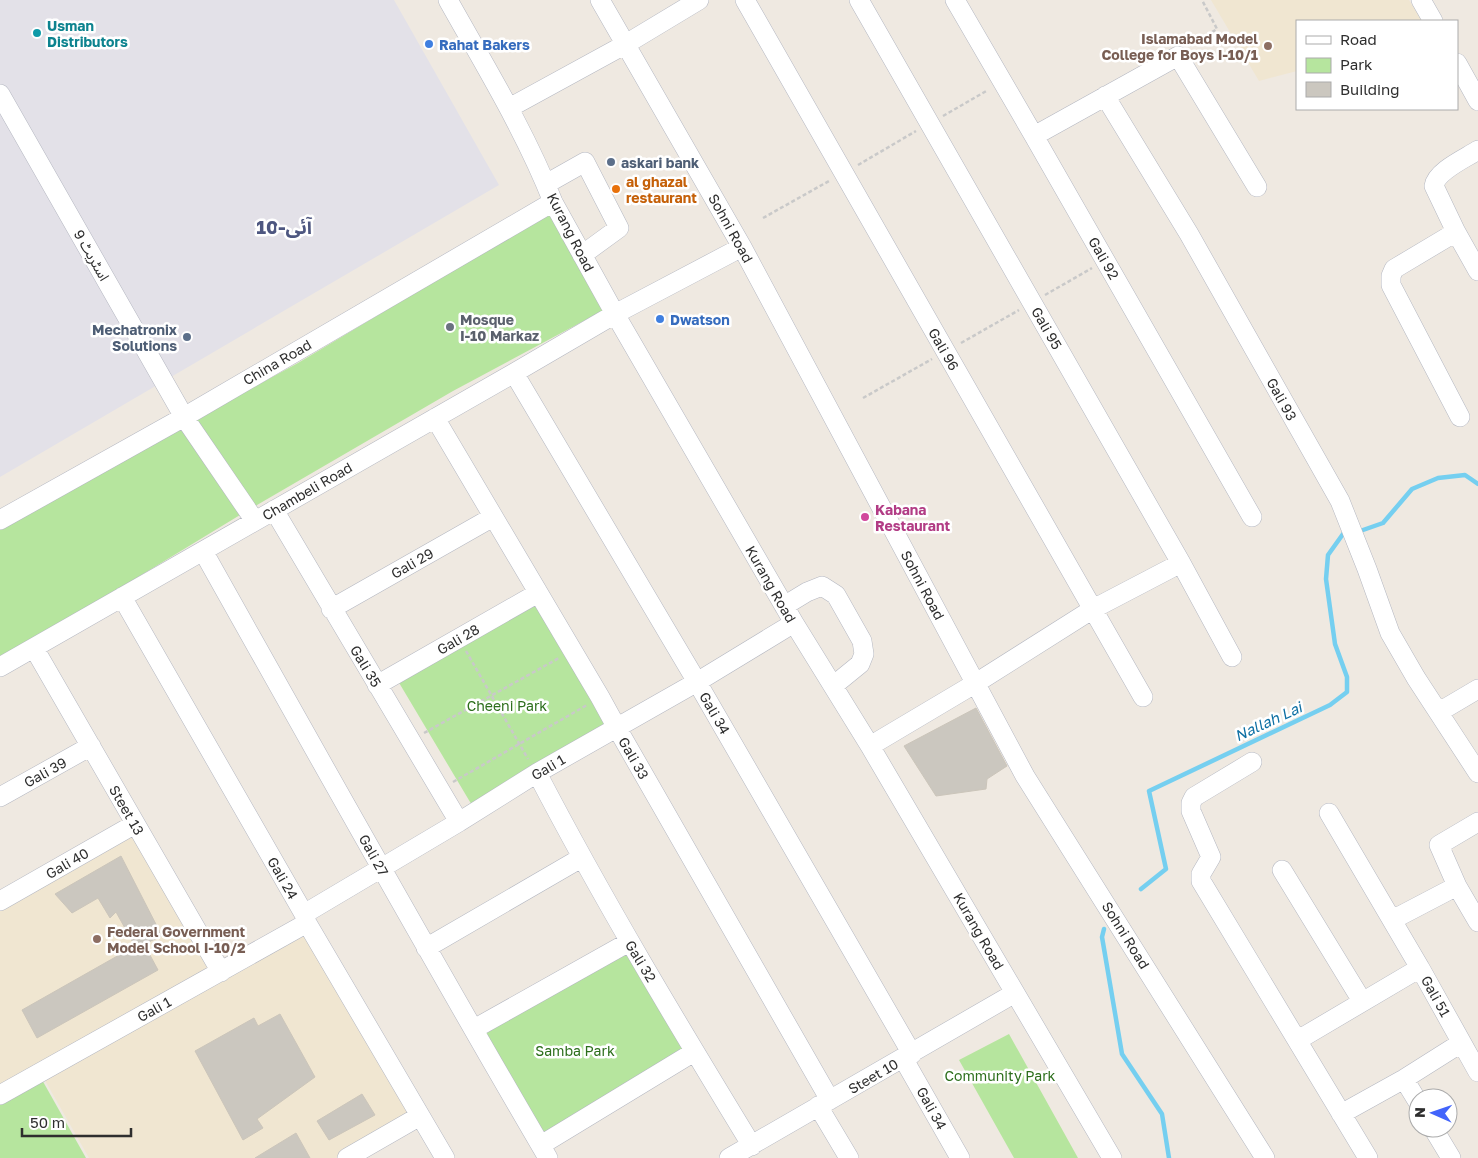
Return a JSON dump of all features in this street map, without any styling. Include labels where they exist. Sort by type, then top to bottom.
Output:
[{"type":"street","name":"Kurang Road","points":[[448,0],[509,108],[553,202],[614,314],[794,623],[870,746],[1112,1158]]},
{"type":"street","name":"Sohni Road","points":[[600,0],[742,247],[1025,776],[1265,1158]]},
{"type":"street","points":[[509,108],[626,44],[700,0]]},
{"type":"street","name":"Gali 96","points":[[746,0],[1143,697]]},
{"type":"street","name":"Gali 95","points":[[860,0],[1232,657]]},
{"type":"street","name":"Gali 92","points":[[954,0],[1252,517]]},
{"type":"street","points":[[1421,0],[1432,20]]},
{"type":"street","points":[[1034,136],[1178,56],[1257,187]]},
{"type":"street","points":[[1458,65],[1477,95]]},
{"type":"street","name":"اسٹریٹ 9","points":[[0,94],[184,417],[255,521]]},
{"type":"street","name":"Gali 93","points":[[1106,96],[1189,234],[1340,501],[1390,632],[1478,773]]},
{"type":"street","points":[[1478,150],[1440,174],[1435,180],[1434,186],[1478,272]]},
{"type":"street","points":[[546,184],[584,162],[618,228],[582,255]]},
{"type":"street","name":"China Road","points":[[0,520],[184,417],[553,202]]},
{"type":"street","points":[[1456,232],[1394,269],[1390,276],[1396,298],[1460,417]]},
{"type":"street","name":"Chambeli Road","points":[[0,667],[614,314],[742,247]]},
{"type":"street","name":"Gali 34","points":[[514,373],[697,682],[908,1056],[960,1158]]},
{"type":"street","name":"Gali 33","points":[[435,418],[600,697],[824,1103],[849,1158]]},
{"type":"street","name":"Gali 35","points":[[274,510],[459,822]]},
{"type":"street","name":"Gali 29","points":[[331,609],[492,517]]},
{"type":"street","name":"Gali 27","points":[[203,551],[426,948],[544,1152]]},
{"type":"street","points":[[870,746],[976,683],[1093,609],[1181,564]]},
{"type":"street","points":[[784,606],[807,592],[822,586],[836,595],[862,641],[864,654],[860,664],[833,686]]},
{"type":"street","name":"Gali 28","points":[[378,685],[538,593]]},
{"type":"street","name":"Gali 24","points":[[122,597],[444,1158]]},
{"type":"street","name":"Gali 1","points":[[0,1094],[221,972],[537,773],[697,682],[794,623]]},
{"type":"street","name":"Steet 13","points":[[34,648],[221,972]]},
{"type":"street","points":[[1439,712],[1478,689]]},
{"type":"street","name":"Gali 39","points":[[0,797],[91,746]]},
{"type":"street","points":[[1252,762],[1194,797],[1191,811],[1210,857],[1201,874],[1201,881],[1368,1158]]},
{"type":"street","name":"Gali 32","points":[[537,773],[581,858],[694,1052],[740,1154]]},
{"type":"street","name":"Gali 51","points":[[1329,812],[1478,1072]]},
{"type":"street","points":[[1478,822],[1439,845],[1457,886],[1478,922]]},
{"type":"street","name":"Gali 40","points":[[0,901],[135,824]]},
{"type":"street","points":[[426,948],[581,858]]},
{"type":"street","points":[[1282,870],[1362,1001]]},
{"type":"street","points":[[1392,920],[1457,886]]},
{"type":"street","points":[[474,1029],[629,942]]},
{"type":"street","points":[[1298,1040],[1420,968]]},
{"type":"street","name":"Steet 10","points":[[740,1154],[824,1103],[1015,993]]},
{"type":"street","points":[[1341,1114],[1461,1043]]},
{"type":"street","points":[[544,1152],[694,1052]]},
{"type":"street","points":[[1404,1078],[1410,1088]]},
{"type":"street","points":[[347,1158],[420,1116]]},
{"type":"street","points":[[1439,1138],[1451,1158]]},
{"type":"path","points":[[1184,49],[1217,29],[1202,0]]},
{"type":"path","points":[[943,116],[994,87]]},
{"type":"path","points":[[850,169],[918,131]]},
{"type":"path","points":[[763,218],[833,179]]},
{"type":"path","points":[[1044,295],[1095,266]]},
{"type":"path","points":[[959,344],[1019,310]]},
{"type":"path","points":[[863,398],[935,357]]},
{"type":"path","points":[[459,638],[537,773]]},
{"type":"path","points":[[412,740],[572,650]]},
{"type":"path","points":[[441,789],[600,697]]},
{"type":"shaded area","points":[[0,0],[394,0],[499,185],[0,477]]},
{"type":"shaded area","name":"Islamabad Model College for Boys I-10/1","points":[[1211,0],[1409,0],[1421,20],[1296,20],[1296,71],[1259,81]]},
{"type":"shaded area","name":"Federal Government Model School I-10/2","points":[[133,831],[213,971],[0,1089],[0,906]]},
{"type":"shaded area","points":[[304,931],[412,1115],[337,1158],[89,1158],[43,1077]]},
{"type":"green space","points":[[552,211],[606,309],[453,391],[240,515],[0,661],[0,525],[298,363]]},
{"type":"green space","name":"Cheeni Park","points":[[541,594],[621,730],[476,812],[398,681]]},
{"type":"green space","name":"Samba Park","points":[[634,943],[698,1052],[549,1141],[482,1028]]},
{"type":"green space","name":"Community Park","points":[[1009,1034],[1078,1158],[1014,1158],[959,1060]]},
{"type":"green space","points":[[41,1078],[86,1158],[0,1158],[0,1101]]},
{"type":"building","points":[[976,708],[1007,766],[987,779],[986,789],[936,796],[904,746]]},
{"type":"building","points":[[121,856],[162,936],[144,944],[158,970],[37,1038],[22,1010],[135,946],[116,912],[110,918],[98,898],[72,913],[55,894]]},
{"type":"building","points":[[280,1014],[315,1077],[257,1119],[263,1128],[243,1140],[195,1051],[254,1018],[258,1026]]},
{"type":"building","points":[[362,1094],[375,1115],[329,1140],[317,1121]]},
{"type":"building","points":[[296,1133],[310,1158],[255,1158]]},
{"type":"waterway","name":"Nallah Lai","points":[[1363,530],[1383,523],[1412,489],[1438,478],[1465,475],[1478,484]]},
{"type":"waterway","name":"Nallah Lai","points":[[1141,889],[1166,869],[1149,791],[1330,705],[1347,692],[1347,677],[1335,644],[1326,579],[1328,555],[1343,534]]},
{"type":"waterway","name":"Nallah Lai","points":[[1104,929],[1102,937],[1122,1054],[1162,1114],[1169,1158]]},
{"type":"place","name":"Usman Distributors","points":[[37,33]]},
{"type":"place","name":"Rahat Bakers","points":[[429,44]]},
{"type":"place","name":"Islamabad Model College for Boys I-10/1","points":[[1268,46]]},
{"type":"place","name":"askari bank","points":[[611,162]]},
{"type":"place","name":"al ghazal restaurant","points":[[616,189]]},
{"type":"place","name":"Dwatson","points":[[660,319]]},
{"type":"place","name":"Mosque I-10 Markaz","points":[[450,327]]},
{"type":"place","name":"Mechatronix Solutions","points":[[187,337]]},
{"type":"place","name":"Kabana Restaurant","points":[[865,517]]},
{"type":"place","name":"Federal Government Model School I-10/2","points":[[97,939]]},
{"type":"district","name":"آئی-10","points":[[284,226]]}]
